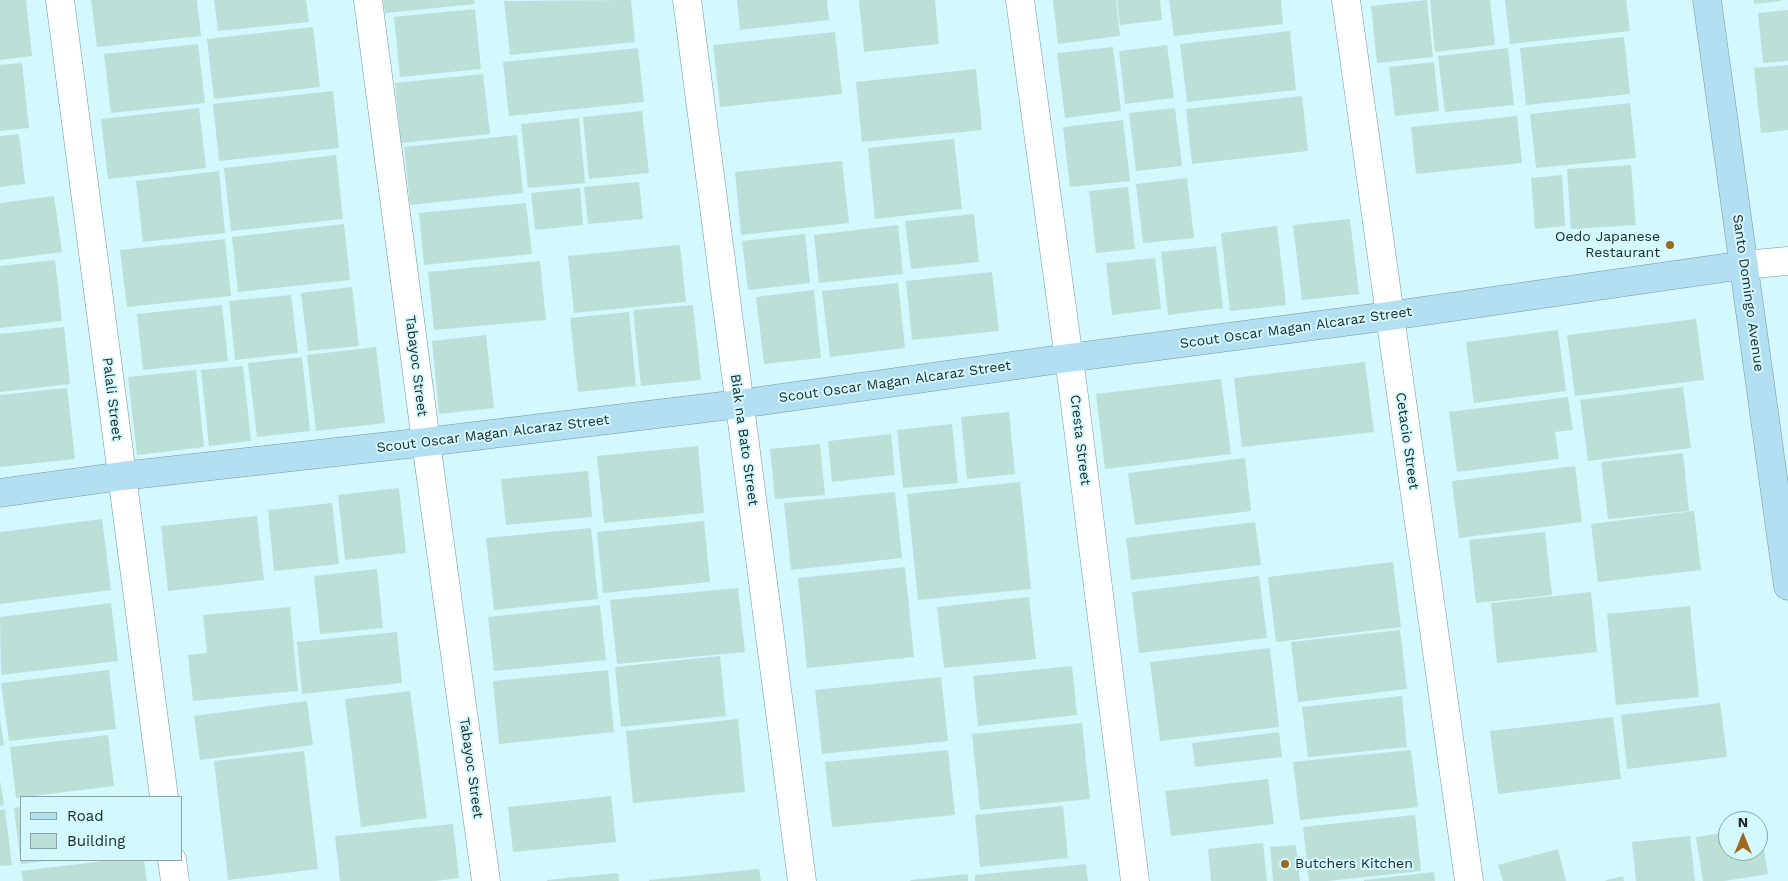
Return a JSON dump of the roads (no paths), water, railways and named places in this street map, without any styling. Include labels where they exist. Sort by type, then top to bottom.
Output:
[{"type":"street","name":"Palali Street","points":[[60,0],[164,796]]},
{"type":"street","name":"Tabayoc Street","points":[[368,0],[486,881]]},
{"type":"street","name":"Biak na Bato Street","points":[[687,0],[802,881]]},
{"type":"street","name":"Cresta Street","points":[[1020,0],[1135,881]]},
{"type":"street","name":"Cetacio Street","points":[[1346,0],[1469,881]]},
{"type":"street","name":"Santo Domingo Avenue","points":[[1707,0],[1788,586]]},
{"type":"street","name":"Scout Oscar Magan Alcaraz Street","points":[[0,493],[122,476],[739,404],[1389,316],[1744,265],[1788,261]]},
{"type":"street","points":[[172,861],[175,881]]},
{"type":"place","name":"Oedo Japanese Restaurant","points":[[1670,245]]},
{"type":"place","name":"Butchers Kitchen","points":[[1285,864]]}]
